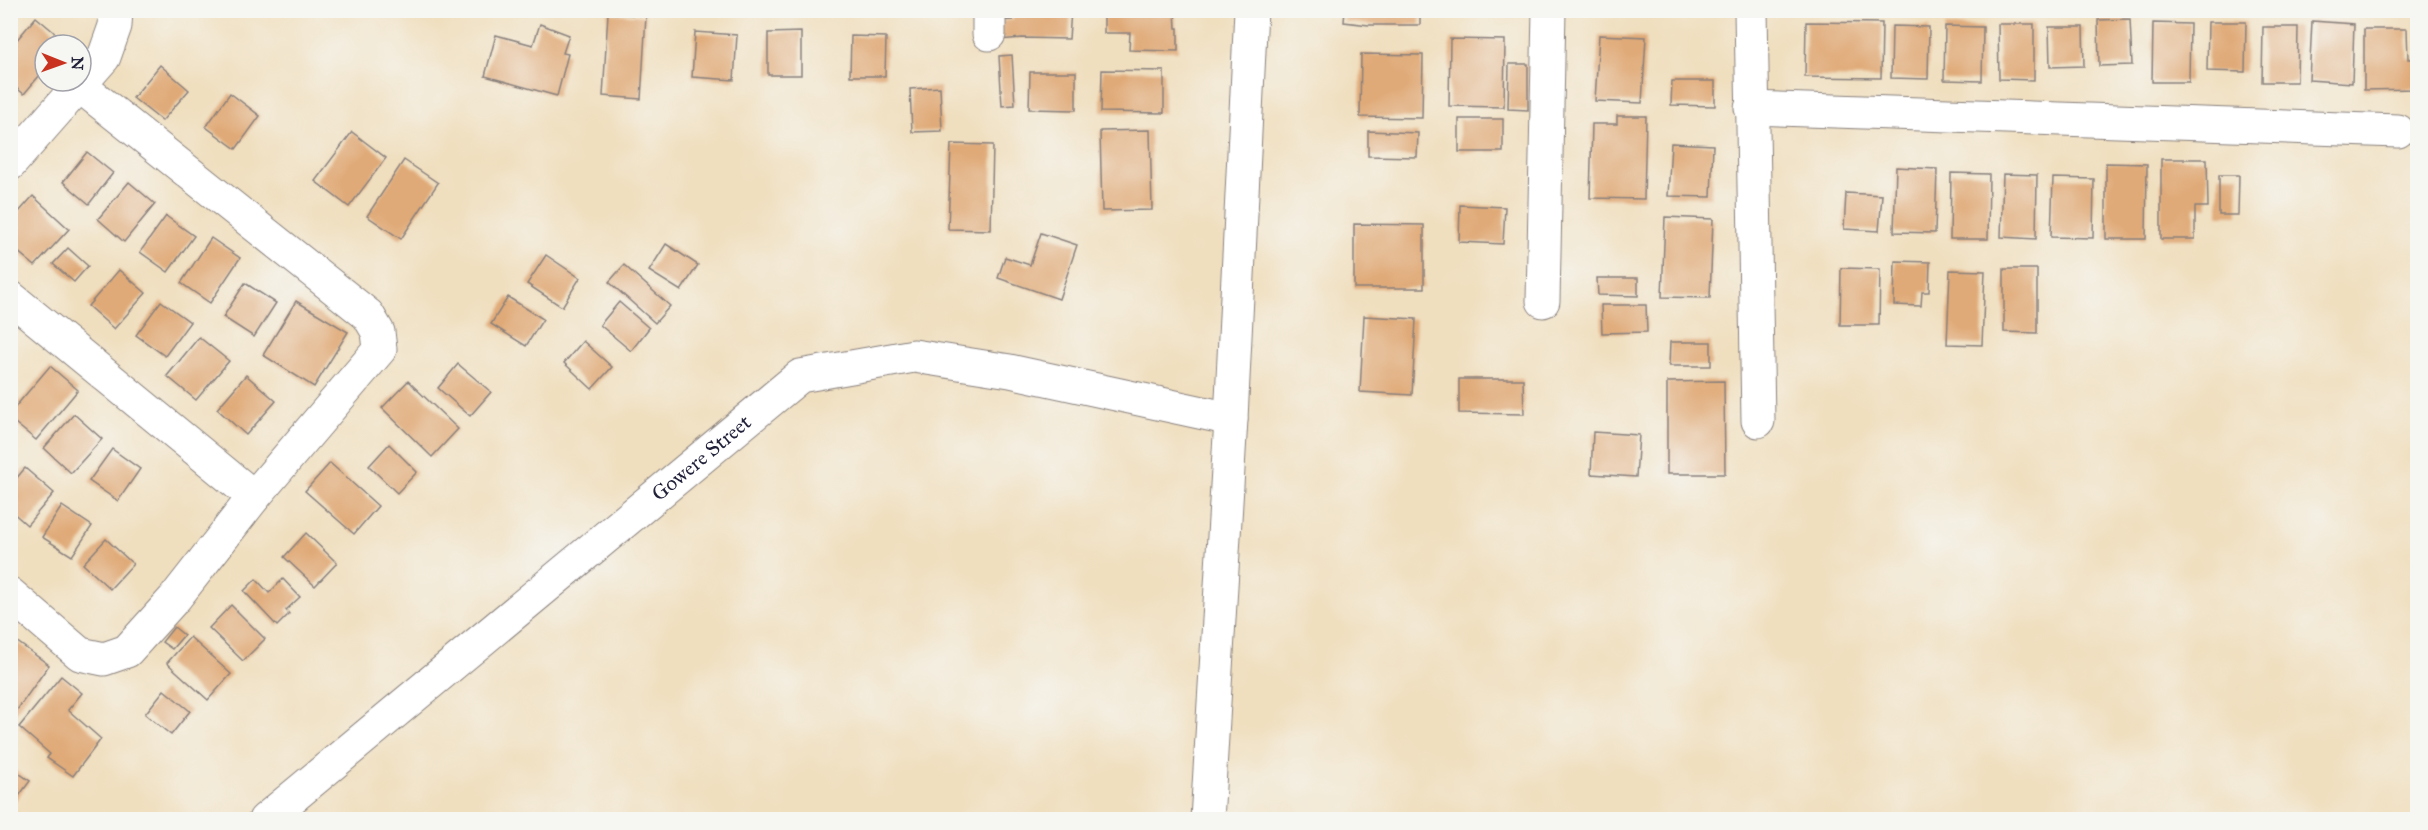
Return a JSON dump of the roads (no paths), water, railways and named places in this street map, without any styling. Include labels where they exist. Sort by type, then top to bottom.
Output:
[{"type":"street","points":[[93,70],[104,57],[115,26],[116,10]]},
{"type":"street","points":[[1207,819],[1231,419],[1251,10]]},
{"type":"street","points":[[1543,301],[1549,10]]},
{"type":"street","points":[[1751,10],[1758,421]]},
{"type":"street","points":[[10,164],[74,93]]},
{"type":"street","points":[[10,594],[80,654],[104,659],[127,651],[175,598],[254,497],[380,349],[378,332],[368,315],[89,93]]},
{"type":"street","points":[[1751,108],[2398,131]]},
{"type":"street","points":[[10,297],[254,497]]},
{"type":"street","name":"Gowere Street","points":[[266,819],[800,376],[914,356],[1010,371],[1231,419]]}]
